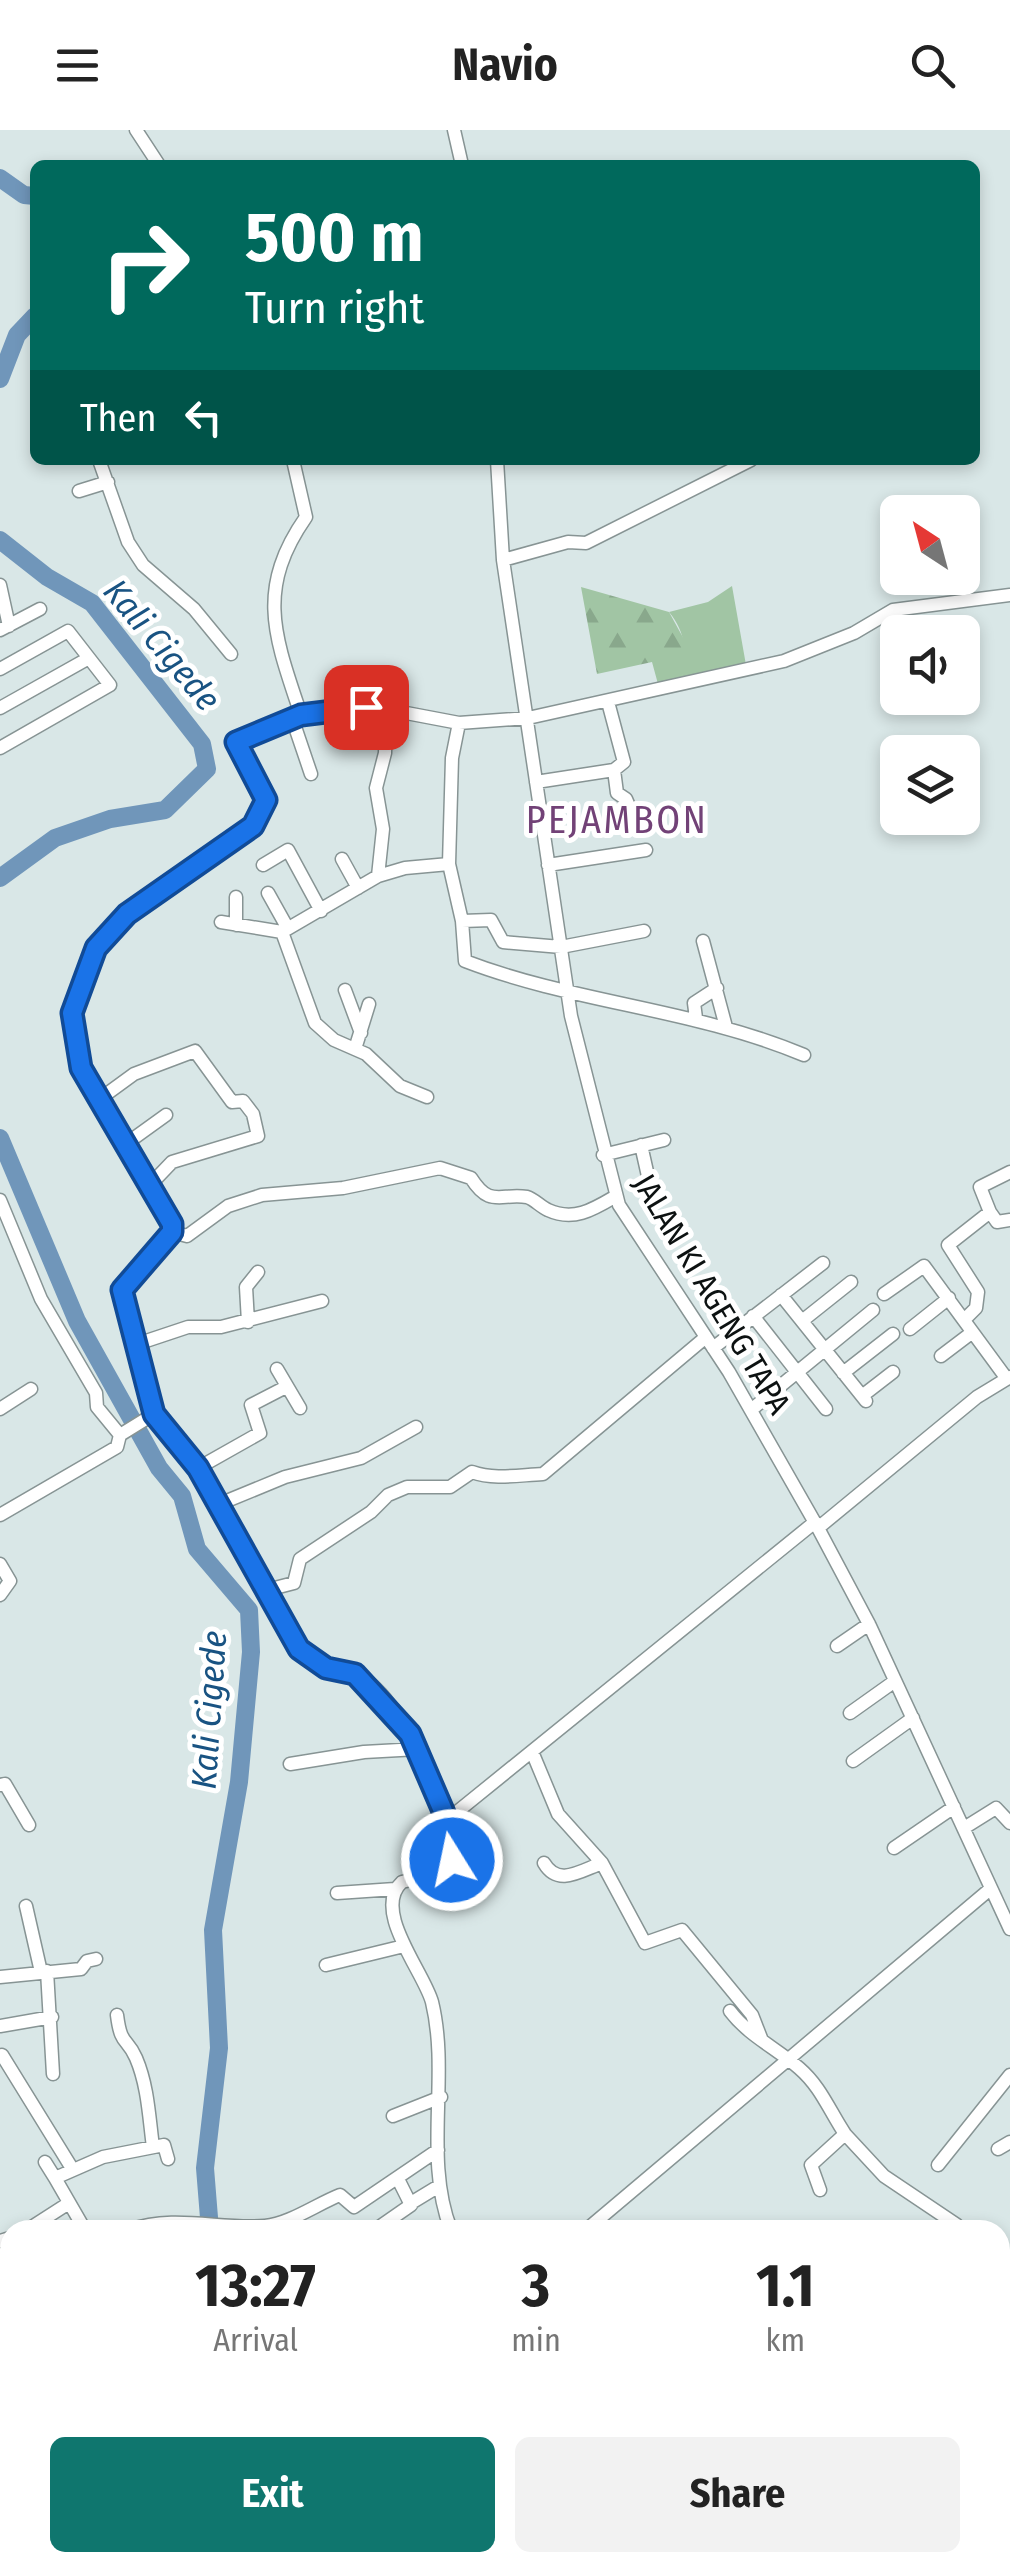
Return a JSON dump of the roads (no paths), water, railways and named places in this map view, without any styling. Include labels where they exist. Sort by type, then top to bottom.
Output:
[{"type":"street","points":[[136,130],[156,160]]},
{"type":"street","points":[[454,130],[461,160]]},
{"type":"street","points":[[101,465],[128,542],[143,565],[194,609],[231,654]]},
{"type":"street","points":[[294,465],[306,517],[284,551],[272,608],[311,774]]},
{"type":"street","name":"JALAN KI AGENG TAPA","points":[[497,465],[503,560],[567,989],[603,1155],[616,1196],[751,1410],[817,1525],[913,1718],[1010,1929]]},
{"type":"street","points":[[503,560],[568,542],[586,543],[741,465]]},
{"type":"street","points":[[78,491],[108,482]]},
{"type":"street","points":[[0,585],[4,628],[40,609]]},
{"type":"street","points":[[338,1893],[395,1890],[408,1880],[450,1870],[447,1820],[418,1749],[394,1712],[355,1674],[326,1668],[299,1649],[198,1468],[151,1416],[122,1290],[172,1232],[172,1224],[98,1101],[74,1042],[72,1013],[96,948],[127,914],[253,826],[266,800],[236,742],[296,716],[354,707],[459,724],[528,718],[802,656],[893,610],[1010,595]]},
{"type":"street","points":[[0,669],[68,630],[109,681],[108,688],[0,748]]},
{"type":"street","points":[[0,708],[90,658]]},
{"type":"street","points":[[536,782],[614,770],[624,762],[608,702]]},
{"type":"street","points":[[378,876],[383,830],[376,792],[385,753],[386,710]]},
{"type":"street","points":[[459,724],[451,774],[448,864],[462,920],[465,961],[696,1018],[804,1055]]},
{"type":"street","points":[[614,770],[617,793],[626,799],[635,820]]},
{"type":"street","points":[[263,865],[288,850],[321,911]]},
{"type":"street","points":[[548,865],[646,850]]},
{"type":"street","points":[[342,859],[358,888]]},
{"type":"street","points":[[221,922],[285,929],[378,876],[405,868],[448,864]]},
{"type":"street","points":[[268,893],[285,929],[314,1023],[334,1040],[355,1049],[400,1086],[427,1096]]},
{"type":"street","points":[[236,897],[236,925]]},
{"type":"street","points":[[462,920],[491,920],[503,942],[562,947],[644,931]]},
{"type":"street","points":[[704,941],[726,1027]]},
{"type":"street","points":[[696,1018],[694,1003],[717,988]]},
{"type":"street","points":[[345,990],[361,1033]]},
{"type":"street","points":[[355,1049],[368,1004]]},
{"type":"street","points":[[98,1101],[134,1074],[195,1051],[232,1102],[243,1101],[250,1110],[258,1136],[172,1162],[150,1185]]},
{"type":"street","points":[[123,1146],[166,1115]]},
{"type":"street","points":[[603,1155],[664,1140]]},
{"type":"street","points":[[641,1145],[650,1186]]},
{"type":"street","points":[[172,1232],[189,1235],[228,1206],[262,1195],[343,1188],[440,1168],[471,1178],[480,1192],[492,1198],[526,1197],[562,1214],[580,1215],[616,1196]]},
{"type":"street","points":[[1010,1172],[979,1189],[998,1222],[1010,1220]]},
{"type":"street","points":[[0,1200],[41,1299],[96,1393],[97,1407],[124,1433]]},
{"type":"street","points":[[966,1318],[976,1308],[978,1292],[948,1244],[990,1212]]},
{"type":"street","points":[[267,1590],[294,1583],[300,1559],[399,1490],[450,1487],[472,1472],[490,1478],[509,1473],[543,1474],[709,1342],[754,1316],[823,1263]]},
{"type":"street","points":[[447,1820],[977,1397],[1008,1378],[970,1334],[966,1318],[922,1265],[884,1294]]},
{"type":"street","points":[[248,1322],[246,1287],[258,1272]]},
{"type":"street","points":[[802,1321],[851,1282]]},
{"type":"street","points":[[782,1294],[864,1399],[893,1372]]},
{"type":"street","points":[[910,1329],[948,1298]]},
{"type":"street","points":[[136,1344],[188,1327],[248,1322],[322,1301]]},
{"type":"street","points":[[751,1410],[873,1310]]},
{"type":"street","points":[[754,1316],[826,1409]]},
{"type":"street","points":[[844,1373],[892,1334]]},
{"type":"street","points":[[942,1356],[970,1334]]},
{"type":"street","points":[[276,1368],[284,1388],[300,1408]]},
{"type":"street","points":[[198,1468],[260,1433],[251,1405],[284,1388]]},
{"type":"street","points":[[0,1409],[31,1389]]},
{"type":"street","points":[[0,1515],[117,1447],[124,1433],[151,1416]]},
{"type":"street","points":[[217,1505],[285,1477],[360,1458],[416,1428]]},
{"type":"street","points":[[0,1564],[10,1581],[0,1595]]},
{"type":"street","points":[[837,1646],[868,1624]]},
{"type":"street","points":[[850,1713],[895,1681]]},
{"type":"street","points":[[853,1762],[913,1718]]},
{"type":"street","points":[[290,1764],[364,1752],[418,1749]]},
{"type":"street","points":[[533,1754],[558,1814],[602,1863],[645,1943],[682,1930],[752,2015],[761,2038]]},
{"type":"street","points":[[0,1785],[5,1784],[29,1825]]},
{"type":"street","points":[[894,1848],[954,1807]]},
{"type":"street","points":[[964,1828],[996,1808],[1010,1823]]},
{"type":"street","points":[[544,1863],[551,1874],[561,1878],[602,1863]]},
{"type":"street","points":[[395,1890],[396,1926],[432,2003],[441,2097],[439,2186],[449,2220]]},
{"type":"street","points":[[598,2220],[990,1890]]},
{"type":"street","points":[[26,1906],[52,2017],[54,2074]]},
{"type":"street","points":[[326,1965],[404,1946]]},
{"type":"street","points":[[0,1977],[81,1969],[87,1961],[96,1959]]},
{"type":"street","points":[[730,2011],[744,2029],[790,2061],[828,2098],[845,2134],[884,2176],[949,2220]]},
{"type":"street","points":[[117,2015],[120,2040],[134,2052],[144,2082],[153,2147]]},
{"type":"street","points":[[0,2026],[52,2017]]},
{"type":"street","points":[[2,2054],[74,2170]]},
{"type":"street","points":[[938,2165],[1010,2075]]},
{"type":"street","points":[[393,2116],[441,2097]]},
{"type":"street","points":[[820,2190],[811,2165],[845,2134]]},
{"type":"street","points":[[56,2178],[102,2157],[153,2147],[166,2146],[168,2160]]},
{"type":"street","points":[[285,2220],[340,2195],[351,2206],[358,2206],[438,2150]]},
{"type":"street","points":[[45,2162],[79,2220]]},
{"type":"street","points":[[398,2179],[411,2203]]},
{"type":"street","points":[[388,2220],[439,2186]]},
{"type":"street","points":[[43,2220],[69,2203]]},
{"type":"waterway","name":"Kali Cigede","points":[[0,178],[30,196]]},
{"type":"waterway","name":"Kali Cigede","points":[[0,379],[17,335],[30,321]]},
{"type":"waterway","name":"Kali Cigede","points":[[0,540],[47,577],[92,603],[202,744],[207,769],[165,810],[110,819],[55,838],[0,878]]},
{"type":"waterway","name":"Kali Cigede","points":[[0,1138],[77,1321],[159,1468],[182,1496],[197,1549],[249,1610],[251,1652],[239,1782],[213,1930],[219,2048],[205,2168],[209,2220]]},
{"type":"district","name":"PEJAMBON","points":[[617,820]]}]
